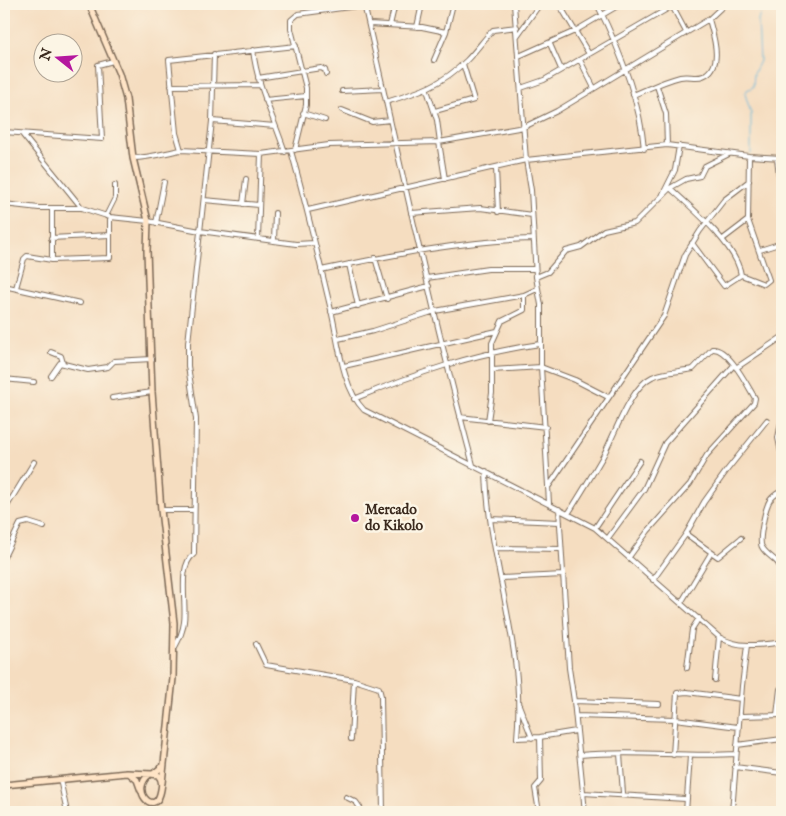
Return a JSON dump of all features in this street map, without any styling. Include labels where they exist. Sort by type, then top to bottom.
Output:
[{"type":"street","points":[[89,4],[113,61],[126,99],[132,158],[148,221],[147,250],[152,392],[161,510],[174,623],[173,678],[159,804],[150,809],[142,802],[140,784],[135,777],[127,773]]},
{"type":"street","points":[[473,465],[394,144],[364,4],[307,12],[294,16],[290,24],[303,71],[306,96],[293,150],[344,366],[354,398],[364,410],[595,528],[719,637],[729,643],[747,645],[782,642]]},
{"type":"street","points":[[390,24],[395,4]]},
{"type":"street","points":[[417,26],[422,4]]},
{"type":"street","points":[[434,60],[446,32],[453,4]]},
{"type":"street","points":[[514,4],[520,56],[526,160],[531,190],[535,269],[541,305],[540,344],[549,503]]},
{"type":"street","points":[[517,36],[540,4]]},
{"type":"street","points":[[559,4],[589,54]]},
{"type":"street","points":[[562,8],[571,4]]},
{"type":"street","points":[[597,4],[625,69],[641,124],[644,149]]},
{"type":"street","points":[[520,56],[576,31],[621,4]]},
{"type":"street","points":[[132,158],[150,158],[181,150],[261,154],[329,145],[439,142],[524,126],[557,112],[709,19],[725,4]]},
{"type":"street","points":[[522,88],[544,80],[673,5],[686,32]]},
{"type":"street","points":[[633,95],[686,76],[702,76],[712,67],[716,62],[716,53],[709,19]]},
{"type":"street","points":[[369,24],[417,26],[446,32]]},
{"type":"street","points":[[386,102],[427,90],[462,64],[493,30],[517,27]]},
{"type":"street","points":[[550,44],[561,69]]},
{"type":"street","points":[[181,150],[176,133],[169,60],[296,46]]},
{"type":"street","points":[[253,50],[260,85],[285,152]]},
{"type":"street","points":[[174,649],[185,620],[184,584],[187,564],[194,554],[196,419],[188,366],[188,343],[210,151],[214,54]]},
{"type":"street","points":[[580,60],[594,88]]},
{"type":"street","points":[[4,132],[102,139],[98,65],[113,61]]},
{"type":"street","points":[[435,111],[474,100],[462,64]]},
{"type":"street","points":[[258,78],[322,68],[326,74]]},
{"type":"street","points":[[171,86],[260,85]]},
{"type":"street","points":[[657,86],[666,114],[667,145]]},
{"type":"street","points":[[342,90],[383,89]]},
{"type":"street","points":[[427,90],[435,111],[445,179]]},
{"type":"street","points":[[265,100],[306,96]]},
{"type":"street","points":[[342,110],[372,122],[390,120]]},
{"type":"street","points":[[303,113],[325,120]]},
{"type":"street","points":[[212,121],[275,126]]},
{"type":"street","points":[[22,134],[82,208]]},
{"type":"street","points":[[308,210],[526,160],[644,149],[667,145],[749,156],[780,158],[782,202]]},
{"type":"street","points":[[662,196],[675,170],[679,146]]},
{"type":"street","points":[[536,277],[548,272],[566,251],[581,247],[600,232],[634,223],[670,188],[686,179],[700,176],[705,166],[730,153]]},
{"type":"street","points":[[258,239],[261,154]]},
{"type":"street","points":[[741,275],[764,284],[768,282],[769,277],[748,220],[749,156]]},
{"type":"street","points":[[496,168],[498,212]]},
{"type":"street","points":[[244,204],[246,180]]},
{"type":"street","points":[[549,486],[667,310],[692,243],[706,221],[724,200],[750,180]]},
{"type":"street","points":[[156,223],[164,182]]},
{"type":"street","points":[[16,288],[25,257],[52,260],[110,258],[108,217],[113,203],[115,185]]},
{"type":"street","points":[[670,188],[706,221],[722,239],[739,267],[741,275]]},
{"type":"street","points":[[204,200],[259,205]]},
{"type":"street","points":[[4,204],[52,208],[82,208],[108,217],[148,221],[200,232],[274,241],[314,243]]},
{"type":"street","points":[[52,208],[52,260]]},
{"type":"street","points":[[411,213],[469,208],[532,215]]},
{"type":"street","points":[[274,241],[275,213]]},
{"type":"street","points":[[722,239],[748,220]]},
{"type":"street","points":[[51,238],[110,235]]},
{"type":"street","points":[[321,270],[420,249],[501,240],[533,239]]},
{"type":"street","points":[[692,243],[724,286],[741,275]]},
{"type":"street","points":[[760,250],[782,243]]},
{"type":"street","points":[[376,258],[386,299]]},
{"type":"street","points":[[349,264],[358,306]]},
{"type":"street","points":[[427,278],[488,269],[535,269]]},
{"type":"street","points":[[4,286],[80,303]]},
{"type":"street","points":[[332,312],[429,286]]},
{"type":"street","points":[[338,339],[373,331],[435,311],[524,295],[537,290]]},
{"type":"street","points":[[488,421],[492,399],[490,354],[497,331],[507,317],[524,310],[524,295]]},
{"type":"street","points":[[344,366],[497,331]]},
{"type":"street","points":[[608,538],[644,489],[665,443],[735,366],[782,337]]},
{"type":"street","points":[[354,398],[415,374],[490,354],[540,344]]},
{"type":"street","points":[[568,514],[603,456],[627,407],[645,382],[672,371],[693,369],[715,348],[722,352],[735,366],[755,398],[754,403],[707,455],[690,484],[648,531],[629,557]]},
{"type":"street","points":[[51,352],[61,356],[63,363]]},
{"type":"street","points":[[51,376],[58,365],[63,363],[88,370],[108,367],[114,361],[152,359]]},
{"type":"street","points":[[492,370],[541,367],[575,380],[608,397]]},
{"type":"street","points":[[4,378],[34,382]]},
{"type":"street","points":[[112,398],[152,392]]},
{"type":"street","points":[[782,397],[782,407]]},
{"type":"street","points":[[782,416],[778,438],[782,456]]},
{"type":"street","points":[[460,417],[546,427]]},
{"type":"street","points":[[653,580],[686,534],[707,498],[767,420]]},
{"type":"street","points":[[595,528],[640,461]]},
{"type":"street","points":[[4,511],[34,462]]},
{"type":"street","points":[[486,471],[490,519],[501,578],[519,705],[517,738],[532,738],[576,732]]},
{"type":"street","points":[[782,491],[771,498],[768,504],[761,546],[780,566],[782,574]]},
{"type":"street","points":[[559,509],[569,668],[576,716],[576,732],[584,793],[584,812]]},
{"type":"street","points":[[161,510],[194,510]]},
{"type":"street","points":[[490,519],[560,522]]},
{"type":"street","points":[[4,557],[20,524],[28,522],[44,527]]},
{"type":"street","points":[[686,534],[718,557],[741,538]]},
{"type":"street","points":[[496,548],[561,549]]},
{"type":"street","points":[[681,603],[711,553]]},
{"type":"street","points":[[501,578],[563,575]]},
{"type":"street","points":[[687,668],[692,634],[699,618]]},
{"type":"street","points":[[715,680],[719,637]]},
{"type":"street","points":[[256,644],[266,665],[376,685],[381,693],[383,812]]},
{"type":"street","points":[[732,812],[738,727],[747,645]]},
{"type":"street","points":[[351,739],[350,720],[354,680]]},
{"type":"street","points":[[777,715],[780,689]]},
{"type":"street","points":[[673,755],[677,693],[687,692],[741,699]]},
{"type":"street","points":[[574,701],[659,704]]},
{"type":"street","points":[[519,705],[532,738]]},
{"type":"street","points":[[740,716],[782,715]]},
{"type":"street","points":[[576,716],[674,719],[738,727]]},
{"type":"street","points":[[539,812],[535,788],[541,781],[540,737]]},
{"type":"street","points":[[737,745],[782,739]]},
{"type":"street","points":[[620,754],[623,793]]},
{"type":"street","points":[[580,755],[690,756],[736,754]]},
{"type":"street","points":[[686,812],[690,756]]},
{"type":"street","points":[[142,802],[145,778],[159,771],[163,764]]},
{"type":"street","points":[[735,767],[782,773]]},
{"type":"street","points":[[4,785],[127,773],[153,774],[160,777],[162,783]]},
{"type":"street","points":[[60,779],[67,812]]},
{"type":"street","points":[[584,793],[623,793],[686,798]]},
{"type":"street","points":[[346,796],[354,800],[363,812]]},
{"type":"waterway","points":[[751,154],[751,113],[745,94],[747,90],[753,87],[754,73],[760,61],[758,21],[760,14],[769,4]]},
{"type":"place","name":"Mercado do Kikolo","points":[[355,518]]}]
